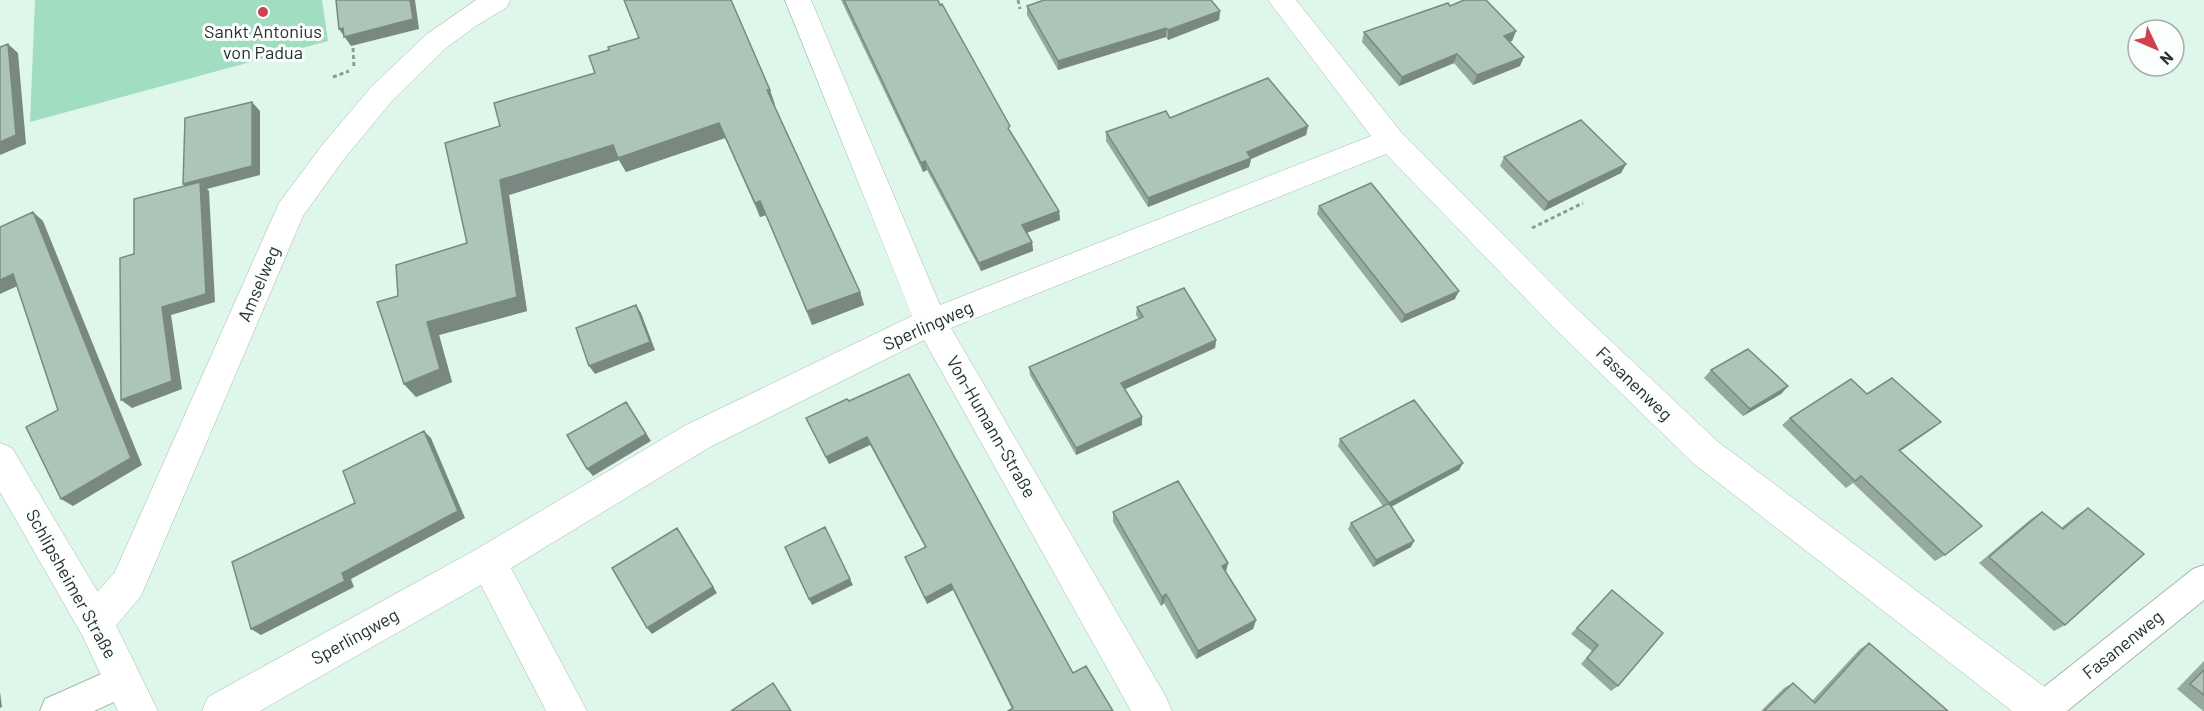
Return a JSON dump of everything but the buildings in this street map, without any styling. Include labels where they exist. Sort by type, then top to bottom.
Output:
[{"type":"street","name":"Amselweg","points":[[95,621],[129,585],[290,211],[319,170],[358,122],[423,53],[473,13],[497,0]]},
{"type":"street","name":"Von-Humann-Straße","points":[[798,0],[931,322],[1152,711]]},
{"type":"street","name":"Fasanenweg","points":[[1281,0],[1391,140],[1564,317],[1705,452],[2043,711]]},
{"type":"street","name":"Sperlingweg","points":[[222,711],[489,562],[698,436],[931,322],[1391,140]]},
{"type":"street","name":"Schlipsheimer Straße","points":[[0,459],[95,621],[131,696]]},
{"type":"street","points":[[489,562],[567,711]]},
{"type":"lane","name":"Fasanenweg","points":[[2043,711],[2204,580]]},
{"type":"lane","points":[[57,711],[131,696]]},
{"type":"path","points":[[1018,0],[1020,9]]},
{"type":"path","points":[[333,77],[354,69],[353,48]]},
{"type":"path","points":[[1495,246],[1583,204]]},
{"type":"green space","points":[[35,0],[322,0],[328,41],[30,122]]},
{"type":"place","name":"Sankt Antonius von Padua","points":[[263,12]]}]
